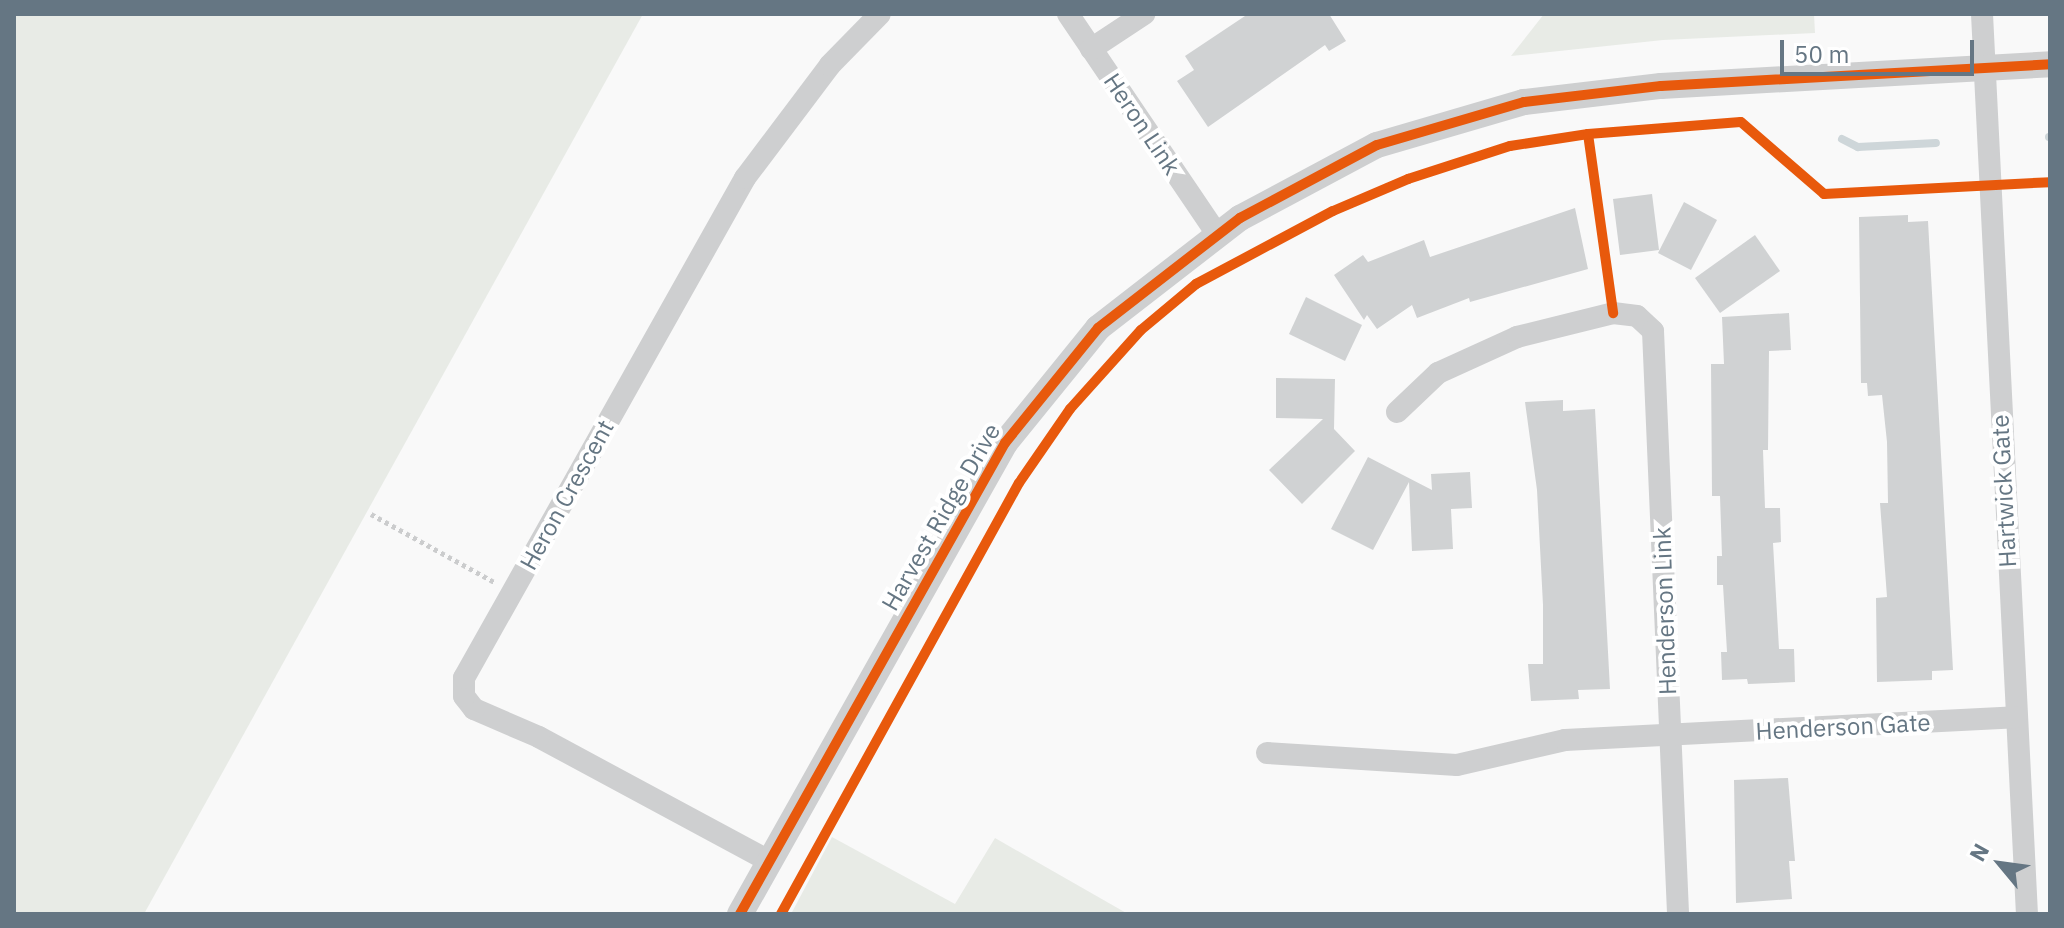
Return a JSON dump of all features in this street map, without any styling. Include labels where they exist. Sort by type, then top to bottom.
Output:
[{"type":"street","name":"Heron Crescent","points":[[769,861],[539,737],[474,709],[464,696],[464,678],[745,178],[830,65],[880,14]]},
{"type":"street","name":"Heron Link","points":[[1068,14],[1216,233]]},
{"type":"street","points":[[1091,49],[1144,14]]},
{"type":"street","name":"Hartwick Gate","points":[[1982,14],[2027,914]]},
{"type":"street","name":"Harvest Ridge Drive","points":[[740,914],[1005,443],[1098,328],[1216,233],[1377,145],[1524,102],[1661,86],[2050,64]]},
{"type":"street","name":"Henderson Link","points":[[1397,412],[1438,373],[1517,337],[1613,313],[1637,316],[1653,331],[1678,914]]},
{"type":"street","name":"Henderson Gate","points":[[1267,753],[1457,765],[1565,740],[2015,717]]},
{"type":"path","points":[[371,514],[512,593]]},
{"type":"shaded area","points":[[14,14],[643,14],[144,914],[14,914]]},
{"type":"shaded area","points":[[1544,14],[1814,14],[1815,33],[1663,40],[1511,56]]},
{"type":"shaded area","points":[[832,837],[955,904],[995,838],[1128,914],[791,914]]},
{"type":"building","points":[[1248,14],[1329,14],[1346,41],[1329,51],[1325,45],[1208,127],[1177,81],[1194,70],[1185,56]]},
{"type":"building","points":[[1652,194],[1659,250],[1620,255],[1613,199]]},
{"type":"building","points":[[1684,202],[1717,220],[1691,270],[1658,253]]},
{"type":"building","points":[[1575,208],[1588,269],[1470,302],[1469,298],[1417,318],[1412,305],[1377,329],[1367,315],[1364,320],[1334,275],[1363,255],[1368,262],[1424,240],[1430,257]]},
{"type":"building","points":[[1908,215],[1908,222],[1928,221],[1953,670],[1932,671],[1932,680],[1877,682],[1876,598],[1887,597],[1880,503],[1888,503],[1887,442],[1882,395],[1868,396],[1867,383],[1861,383],[1859,217]]},
{"type":"building","points":[[1755,235],[1780,271],[1720,313],[1695,278]]},
{"type":"building","points":[[1306,297],[1362,325],[1345,361],[1289,334]]},
{"type":"building","points":[[1789,313],[1791,350],[1769,351],[1768,450],[1763,450],[1765,508],[1780,508],[1781,542],[1773,543],[1779,649],[1794,649],[1795,682],[1748,684],[1747,679],[1722,680],[1721,652],[1727,652],[1723,585],[1717,585],[1717,556],[1722,556],[1720,496],[1712,496],[1711,364],[1724,364],[1722,317]]},
{"type":"building","points":[[1276,378],[1335,379],[1334,429],[1355,451],[1302,504],[1269,470],[1323,419],[1276,418]]},
{"type":"building","points":[[1563,400],[1563,411],[1595,409],[1610,689],[1578,690],[1579,699],[1531,701],[1528,664],[1543,664],[1543,605],[1537,490],[1525,402]]},
{"type":"building","points":[[1368,457],[1432,490],[1431,474],[1470,472],[1472,508],[1451,509],[1453,549],[1412,551],[1409,482],[1373,550],[1331,529]]},
{"type":"building","points":[[1788,778],[1795,861],[1789,861],[1792,899],[1736,903],[1734,780]]},
{"type":"waterway","points":[[1842,139],[1858,147],[1936,143]]},
{"type":"cycle path","points":[[740,914],[1005,443],[1098,328],[1240,218],[1377,145],[1524,102],[1661,86],[2050,64]]},
{"type":"cycle path","points":[[781,914],[1019,483],[1070,409],[1141,330],[1196,284],[1333,211],[1408,179],[1510,146],[1588,134],[1741,122],[1824,194],[2050,182]]},
{"type":"cycle path","points":[[1588,134],[1613,313]]}]
